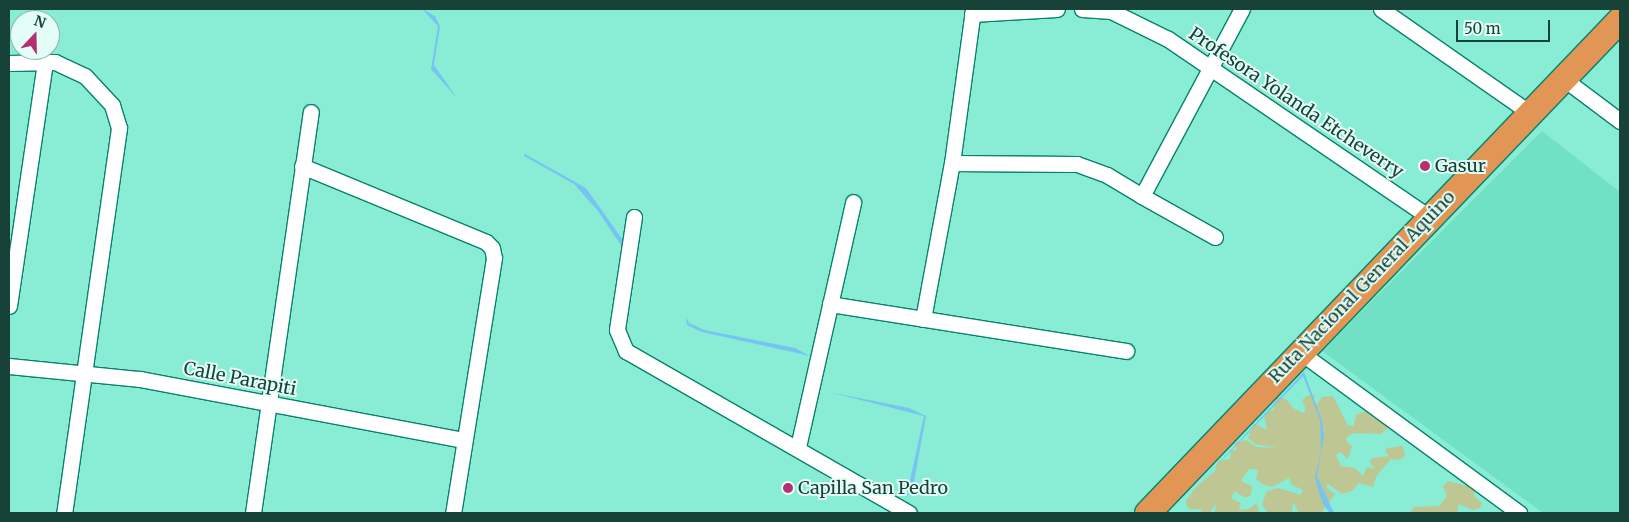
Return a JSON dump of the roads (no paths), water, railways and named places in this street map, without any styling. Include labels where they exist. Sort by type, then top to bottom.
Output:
[{"type":"highway","name":"Ruta Nacional General Aquino","points":[[1147,513],[1620,20]]},
{"type":"street","points":[[923,319],[952,163],[973,11],[1058,9]]},
{"type":"street","name":"Profesora Yolanda Etcheverry","points":[[1082,9],[1111,12],[1168,39],[1210,65],[1429,217]]},
{"type":"street","points":[[1142,196],[1210,65],[1242,9]]},
{"type":"street","points":[[1381,9],[1530,113]]},
{"type":"street","points":[[9,306],[45,61]]},
{"type":"street","points":[[9,62],[45,61],[69,67],[101,91],[112,105],[119,128],[64,513]]},
{"type":"street","points":[[1564,79],[1620,121]]},
{"type":"street","points":[[253,513],[302,166],[312,112]]},
{"type":"street","points":[[952,163],[1077,164],[1107,175],[1215,237]]},
{"type":"street","points":[[302,166],[486,242],[492,248],[494,258],[463,440],[454,513]]},
{"type":"street","points":[[798,447],[853,202]]},
{"type":"street","points":[[634,217],[617,330],[626,350],[798,447],[908,513]]},
{"type":"street","points":[[830,304],[1126,351]]},
{"type":"street","points":[[1300,352],[1519,513]]},
{"type":"street","name":"Calle Parapiti","points":[[9,366],[140,379],[463,440]]},
{"type":"water","points":[[422,9],[435,16],[440,26],[434,65],[457,98],[431,69],[438,26]]},
{"type":"water","points":[[525,154],[586,188],[625,245],[622,247],[598,211],[574,184],[524,156]]},
{"type":"water","points":[[686,317],[689,323],[704,330],[795,348],[810,356],[702,332],[687,325]]},
{"type":"water","points":[[1304,372],[1322,421],[1324,437],[1317,476],[1334,513],[1330,513],[1323,504],[1315,477],[1321,452],[1320,420],[1303,376],[1194,489]]},
{"type":"water","points":[[829,392],[909,408],[926,416],[914,482],[906,499],[924,416]]},
{"type":"place","name":"Gasur","points":[[1425,166]]},
{"type":"place","name":"Capilla San Pedro","points":[[788,488]]}]
